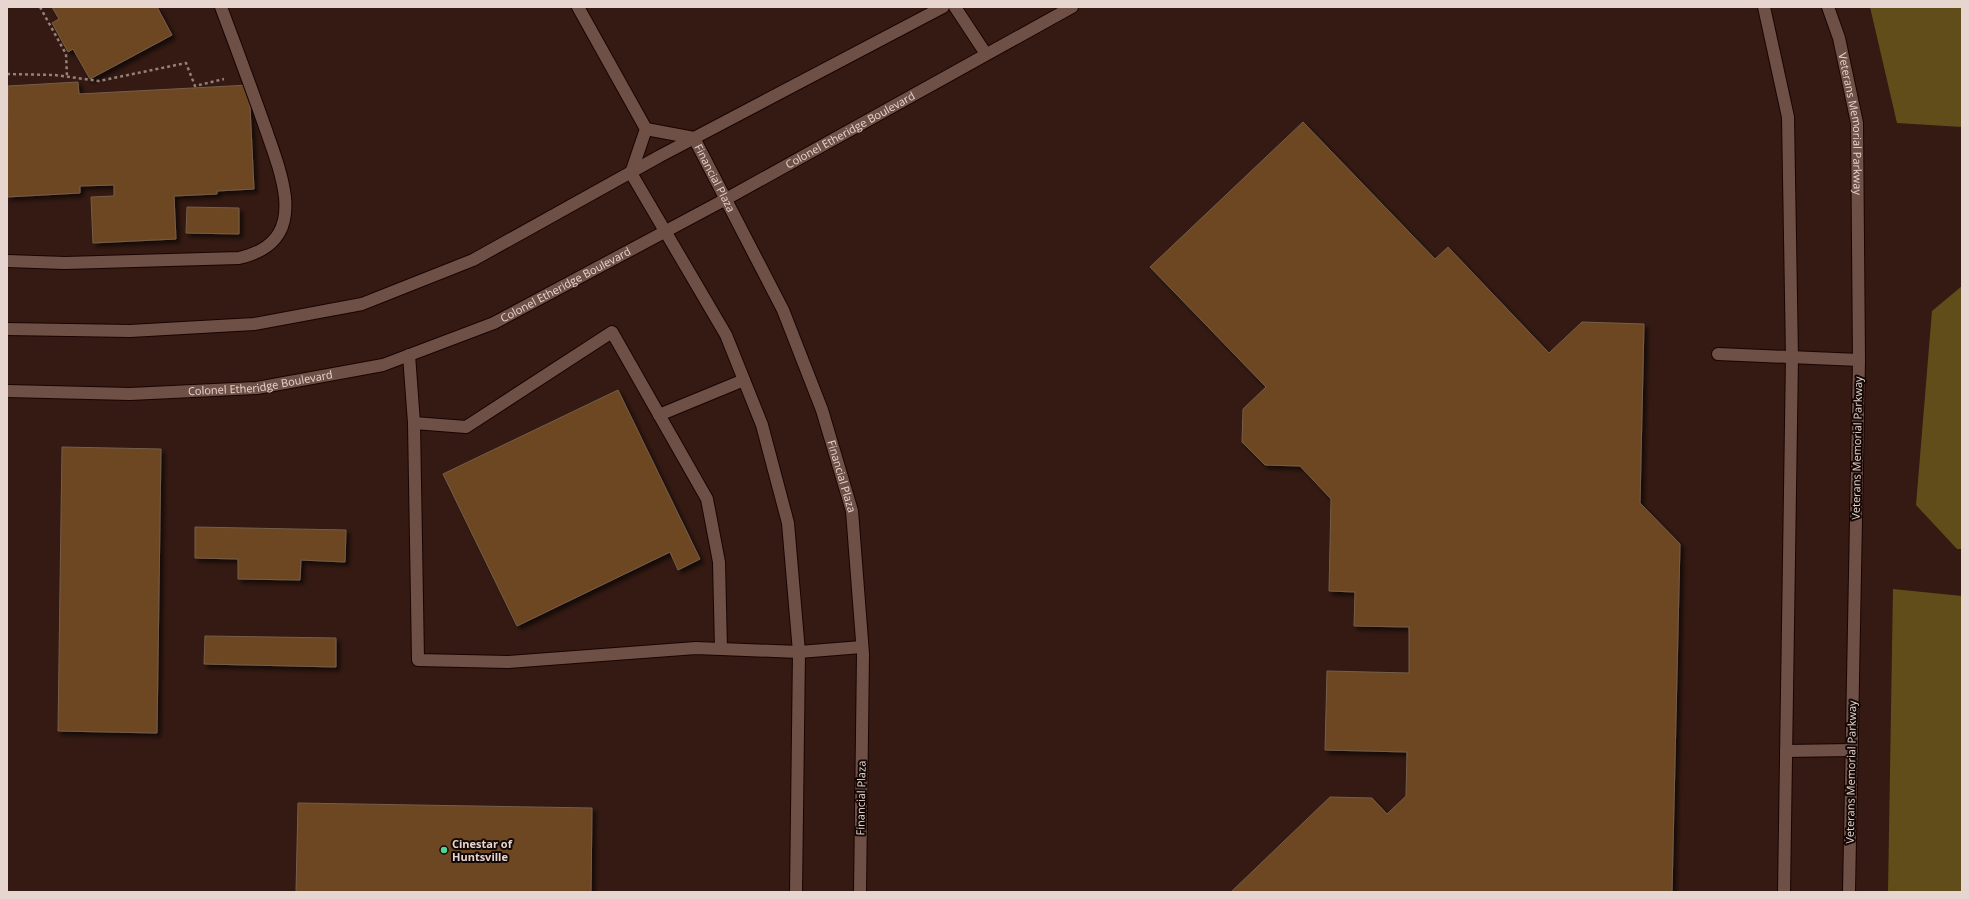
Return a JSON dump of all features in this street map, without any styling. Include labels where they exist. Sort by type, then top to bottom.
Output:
[{"type":"street","points":[[7,261],[65,263],[199,261],[239,258],[256,254],[267,247],[279,233],[285,215],[285,198],[272,149],[246,73],[221,7]]},
{"type":"street","points":[[578,7],[646,129],[630,173]]},
{"type":"street","points":[[7,329],[130,331],[254,324],[362,304],[473,260],[694,138],[943,7]]},
{"type":"street","points":[[955,7],[986,54]]},
{"type":"street","name":"Colonel Etheridge Boulevard","points":[[7,391],[130,394],[257,388],[383,366],[494,323],[726,199],[1072,7]]},
{"type":"street","points":[[1764,7],[1788,117],[1792,357],[1784,892]]},
{"type":"street","name":"Veterans Memorial Parkway","points":[[1828,7],[1839,38],[1858,123],[1859,360],[1849,892]]},
{"type":"street","name":"Financial Plaza","points":[[646,129],[694,138],[783,310],[822,410],[852,511],[862,647],[860,892]]},
{"type":"street","points":[[630,173],[666,231],[726,335],[762,425],[788,522],[799,652],[796,892]]},
{"type":"street","points":[[414,423],[466,427],[612,332],[707,499],[719,562],[720,649]]},
{"type":"street","points":[[1718,354],[1859,360]]},
{"type":"street","points":[[409,355],[414,423],[418,660],[508,662],[696,648],[799,652],[862,647]]},
{"type":"street","points":[[659,415],[744,380]]},
{"type":"street","points":[[1786,751],[1852,750]]},
{"type":"path","points":[[40,7],[66,54],[67,77]]},
{"type":"path","points":[[7,74],[67,77],[99,81],[186,63],[195,86],[246,73]]},
{"type":"shaded area","points":[[1870,7],[1962,7],[1962,127],[1897,123]]},
{"type":"shaded area","points":[[1962,286],[1962,549],[1957,549],[1916,505],[1932,311]]},
{"type":"shaded area","points":[[1893,589],[1962,596],[1962,892],[1888,892]]},
{"type":"building","points":[[52,7],[157,7],[172,35],[90,79],[73,49],[68,52],[52,23],[59,19]]},
{"type":"building","points":[[78,82],[79,94],[249,85],[254,189],[217,191],[217,194],[174,196],[176,239],[93,243],[91,197],[114,196],[114,185],[80,186],[80,193],[7,197],[8,86]]},
{"type":"building","points":[[1303,122],[1435,259],[1448,247],[1549,353],[1582,322],[1644,324],[1640,503],[1680,544],[1672,892],[1231,892],[1330,797],[1372,798],[1387,814],[1406,796],[1407,752],[1325,750],[1327,671],[1409,673],[1409,627],[1354,626],[1355,592],[1329,591],[1331,499],[1300,466],[1265,465],[1242,442],[1243,409],[1266,387],[1150,267]]},
{"type":"building","points":[[187,207],[239,208],[239,234],[186,233]]},
{"type":"building","points":[[618,390],[700,559],[678,570],[670,552],[517,626],[443,474]]},
{"type":"building","points":[[62,447],[161,449],[157,733],[58,731]]},
{"type":"building","points":[[195,527],[346,530],[345,562],[301,560],[300,580],[238,579],[238,559],[195,558]]},
{"type":"building","points":[[205,636],[336,638],[336,667],[204,664]]},
{"type":"building","name":"Cinestar of Huntsville","points":[[298,803],[592,808],[591,892],[296,892]]},
{"type":"place","name":"Cinestar of Huntsville","points":[[444,850]]}]
